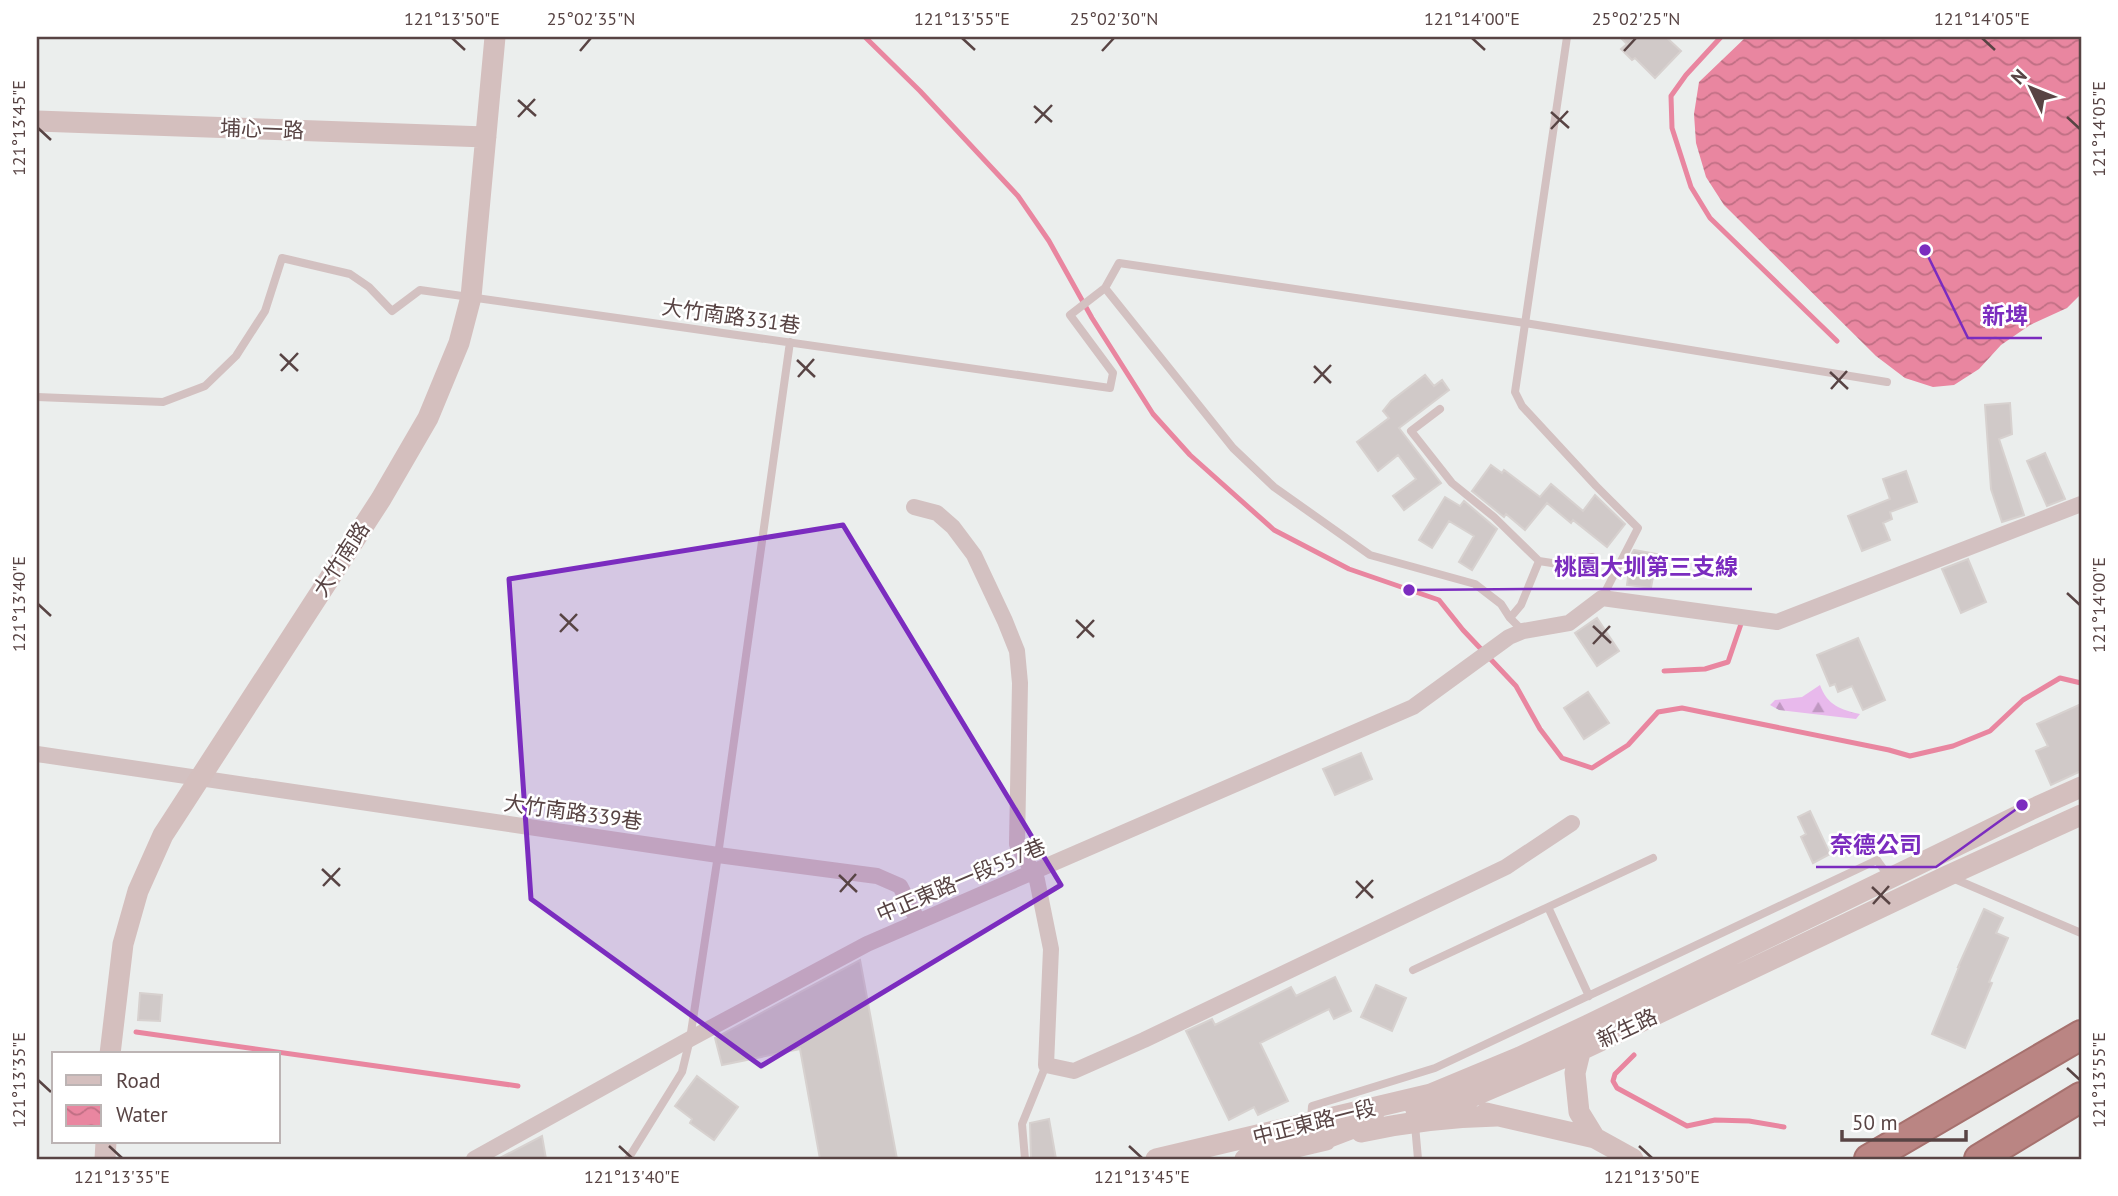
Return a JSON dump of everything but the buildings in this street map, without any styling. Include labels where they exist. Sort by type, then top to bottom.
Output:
[{"type":"highway","points":[[1869,1159],[2081,1035]]},
{"type":"highway","points":[[1989,1153],[2081,1097]]},
{"type":"highway","points":[[1989,1153],[2081,1111]]},
{"type":"main road","name":"大竹南路","points":[[110,1052],[123,944],[138,891],[163,835],[381,499],[428,418],[459,343],[471,297],[495,37]]},
{"type":"main road","name":"埔心一路","points":[[37,121],[486,136]]},
{"type":"main road","name":"新生路","points":[[1579,1051],[1588,1024],[2081,787]]},
{"type":"main road","name":"新生路","points":[[1579,1051],[2081,815]]},
{"type":"main road","name":"中正東路一段","points":[[1245,1159],[1312,1133],[1431,1094],[1520,1057],[1588,1024]]},
{"type":"main road","name":"中正東路一段","points":[[1312,1133],[1388,1114],[1457,1103],[1579,1051]]},
{"type":"main road","points":[[1579,1051],[1575,1073],[1579,1112],[1595,1138]]},
{"type":"main road","name":"中正東路一段","points":[[1431,1094],[1497,1116],[1595,1138],[1633,1159]]},
{"type":"main road","name":"中正東路一段","points":[[1156,1159],[1312,1133],[1454,1117],[1497,1116]]},
{"type":"street","points":[[1516,634],[1569,623],[1602,598],[1777,622],[2081,504]]},
{"type":"street","points":[[914,507],[937,513],[953,527],[974,555],[1017,651],[1020,683],[1017,844],[1037,880],[1051,949],[1046,1065],[1074,1071],[1144,1040],[1506,867],[1573,823]]},
{"type":"street","name":"中正東路一段557巷","points":[[474,1159],[867,944],[1413,707],[1516,634]]},
{"type":"street","name":"大竹南路339巷","points":[[37,754],[877,876],[900,886],[918,921]]},
{"type":"lane","points":[[1567,37],[1515,392],[1522,406],[1638,528],[1602,598]]},
{"type":"lane","name":"大竹南路331巷","points":[[37,397],[163,401],[205,386],[236,356],[265,311],[282,258],[350,274],[369,287],[392,311],[420,290],[1110,388],[1113,373],[1070,315],[1105,288]]},
{"type":"lane","points":[[1516,634],[1501,604],[1475,584],[1370,555],[1274,487],[1233,448],[1105,288],[1119,263],[1525,323],[1887,382]]},
{"type":"lane","points":[[628,1159],[682,1072],[690,1039],[790,342]]},
{"type":"lane","points":[[1440,409],[1410,431],[1452,483],[1494,517],[1539,561],[1558,564],[1592,557]]},
{"type":"lane","points":[[1510,618],[1521,605],[1539,561]]},
{"type":"lane","points":[[1413,970],[1653,858]]},
{"type":"lane","points":[[1312,1133],[1312,1106],[1434,1068],[1877,860],[1900,899]]},
{"type":"lane","points":[[1947,876],[2081,933]]},
{"type":"lane","points":[[1548,907],[1589,996]]},
{"type":"lane","points":[[1025,1159],[1022,1124],[1046,1065]]},
{"type":"lane","points":[[1415,1122],[1418,1159]]},
{"type":"highlighted area","points":[[843,525],[1061,885],[761,1066],[531,899],[509,579]]},
{"type":"green space","points":[[1820,685],[1836,706],[1860,714],[1856,719],[1779,710],[1770,705],[1775,700],[1802,697]]},
{"type":"water","points":[[1746,37],[2081,37],[2081,294],[2067,308],[2030,325],[2001,345],[1979,369],[1954,385],[1933,387],[1905,378],[1876,356],[1724,205],[1706,177],[1696,143],[1694,114],[1699,82]]},
{"type":"waterway","points":[[865,37],[920,91],[1018,196],[1049,241],[1092,318],[1153,414],[1190,455],[1274,530],[1349,569],[1439,600],[1463,630],[1516,686],[1540,729],[1562,758],[1592,768],[1628,745],[1658,712],[1682,708],[1910,756],[1953,746],[1990,731],[2023,700],[2060,678],[2081,683]]},
{"type":"waterway","points":[[1721,37],[1686,75],[1671,96],[1672,128],[1691,187],[1710,218],[1837,341]]},
{"type":"waterway","points":[[1664,671],[1705,669],[1728,662],[1742,621]]},
{"type":"waterway","points":[[136,1032],[277,1052]]},
{"type":"waterway","points":[[280,1052],[518,1086]]},
{"type":"waterway","points":[[1634,1055],[1615,1074],[1613,1081],[1617,1088],[1687,1126],[1715,1120],[1749,1121],[1784,1127]]},
{"type":"place","name":"新埤","points":[[1925,250]]},
{"type":"place","name":"桃園大圳第三支線","points":[[1409,590]]},
{"type":"place","name":"奈德公司","points":[[2022,805]]}]
